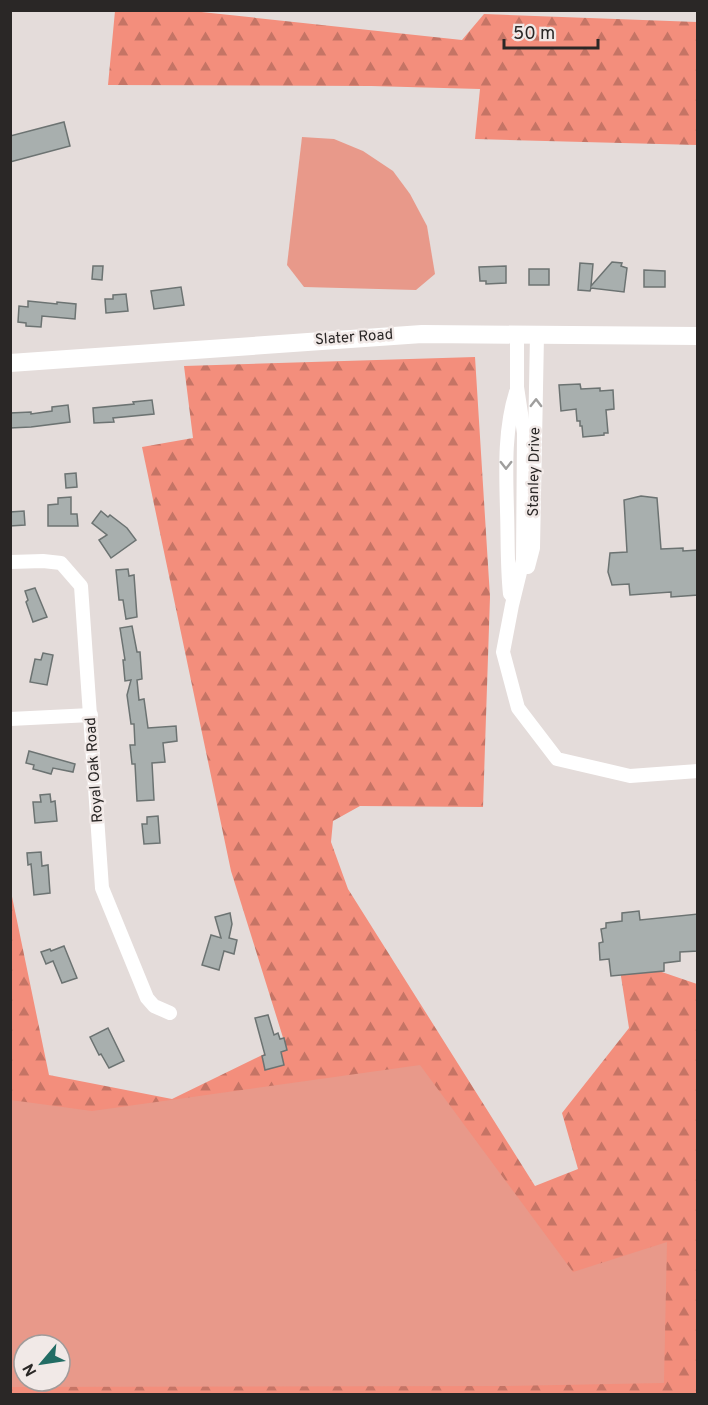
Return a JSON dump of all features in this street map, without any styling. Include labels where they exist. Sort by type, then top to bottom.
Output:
[{"type":"main road","name":"Slater Road","points":[[10,363],[422,334],[698,336]]},
{"type":"street","name":"Stanley Drive","points":[[517,335],[517,387],[524,433],[523,560],[503,652],[518,708],[557,759],[630,776],[698,771]]},
{"type":"street","name":"Stanley Drive","points":[[512,605],[525,578],[533,548],[537,335]]},
{"type":"street","name":"Royal Oak Road","points":[[10,562],[61,563],[81,585],[102,888],[147,998],[154,1006],[170,1013]]},
{"type":"street","points":[[10,719],[91,715]]},
{"type":"green space","points":[[115,11],[192,11],[462,40],[484,14],[697,22],[697,145],[475,139],[480,89],[371,86],[108,85]]},
{"type":"green space","points":[[475,357],[490,597],[483,807],[360,806],[333,821],[331,842],[348,889],[535,1186],[578,1169],[562,1113],[629,1028],[618,957],[697,984],[697,1394],[11,1394],[10,887],[49,1075],[172,1099],[285,1044],[231,871],[142,447],[193,438],[184,366]]},
{"type":"shaded area","points":[[302,137],[334,139],[363,151],[393,171],[410,194],[427,226],[435,274],[416,290],[304,287],[287,265]]},
{"type":"shaded area","points":[[420,1065],[573,1272],[667,1242],[664,1383],[505,1386],[72,1387],[72,1333],[12,1333],[11,1387],[11,1100],[92,1111]]},
{"type":"building","points":[[64,122],[70,146],[10,162],[10,136]]},
{"type":"building","points":[[612,262],[622,263],[621,266],[627,268],[624,292],[591,288],[590,291],[578,290],[580,263],[593,264],[591,286]]},
{"type":"building","points":[[93,266],[103,266],[102,280],[92,279]]},
{"type":"building","points":[[506,266],[506,283],[486,284],[486,281],[480,281],[479,267]]},
{"type":"building","points":[[529,269],[549,269],[549,285],[529,285]]},
{"type":"building","points":[[644,270],[665,271],[665,287],[644,287]]},
{"type":"building","points":[[181,287],[184,305],[154,309],[151,291]]},
{"type":"building","points":[[126,294],[128,311],[106,313],[105,299],[113,299],[113,295]]},
{"type":"building","points":[[28,301],[76,304],[75,319],[42,316],[41,327],[26,326],[26,323],[18,322],[19,306],[28,307]]},
{"type":"building","points":[[580,384],[581,389],[613,390],[614,409],[606,410],[608,433],[583,437],[582,426],[580,426],[580,421],[577,421],[576,409],[561,411],[559,385]]},
{"type":"building","points":[[152,400],[154,414],[113,418],[114,422],[94,423],[93,408]]},
{"type":"building","points":[[68,405],[70,422],[10,428],[10,413],[31,412],[31,414],[52,411],[52,407]]},
{"type":"building","points":[[76,473],[77,487],[66,488],[65,474]]},
{"type":"building","points":[[641,496],[657,498],[661,549],[698,550],[698,595],[671,597],[671,592],[630,595],[629,584],[612,585],[608,572],[610,553],[627,552],[624,500]]},
{"type":"building","points":[[71,497],[71,514],[77,514],[78,526],[48,526],[48,505],[58,504],[58,498]]},
{"type":"building","points":[[24,511],[25,525],[10,526],[10,512]]},
{"type":"building","points":[[101,511],[127,528],[136,540],[111,558],[99,540],[107,535],[92,523]]},
{"type":"building","points":[[128,569],[129,576],[134,575],[137,617],[126,619],[123,600],[119,600],[116,570]]},
{"type":"building","points":[[35,588],[47,617],[33,622],[25,591]]},
{"type":"building","points":[[132,626],[137,652],[140,652],[142,679],[137,680],[139,700],[144,699],[148,728],[176,726],[177,741],[163,743],[165,762],[152,763],[154,800],[137,801],[135,764],[132,764],[130,745],[135,745],[134,724],[131,724],[127,695],[131,680],[125,681],[123,660],[125,660],[120,628]]},
{"type":"building","points":[[43,653],[53,655],[47,685],[30,682],[35,659],[41,660]]},
{"type":"building","points":[[29,751],[75,764],[73,772],[53,768],[51,774],[33,769],[34,765],[26,763]]},
{"type":"building","points":[[50,794],[51,802],[55,801],[57,821],[35,823],[33,802],[41,802],[40,795]]},
{"type":"building","points":[[158,816],[160,843],[144,844],[142,824],[147,824],[147,817]]},
{"type":"building","points":[[41,852],[42,866],[48,865],[50,893],[34,895],[31,864],[28,865],[27,853]]},
{"type":"building","points":[[639,911],[640,920],[698,914],[698,951],[680,952],[680,961],[664,963],[664,971],[611,976],[609,959],[600,960],[599,943],[603,942],[601,929],[606,928],[606,923],[622,921],[622,913]]},
{"type":"building","points":[[230,913],[232,924],[229,938],[237,940],[234,954],[224,951],[219,970],[202,965],[211,935],[221,938],[215,917]]},
{"type":"building","points":[[64,946],[77,978],[62,983],[53,961],[46,964],[41,952]]},
{"type":"building","points":[[268,1015],[274,1035],[278,1033],[280,1039],[284,1038],[287,1050],[281,1052],[284,1065],[265,1070],[262,1056],[265,1055],[255,1018]]},
{"type":"building","points":[[108,1028],[124,1061],[109,1068],[90,1037]]}]
